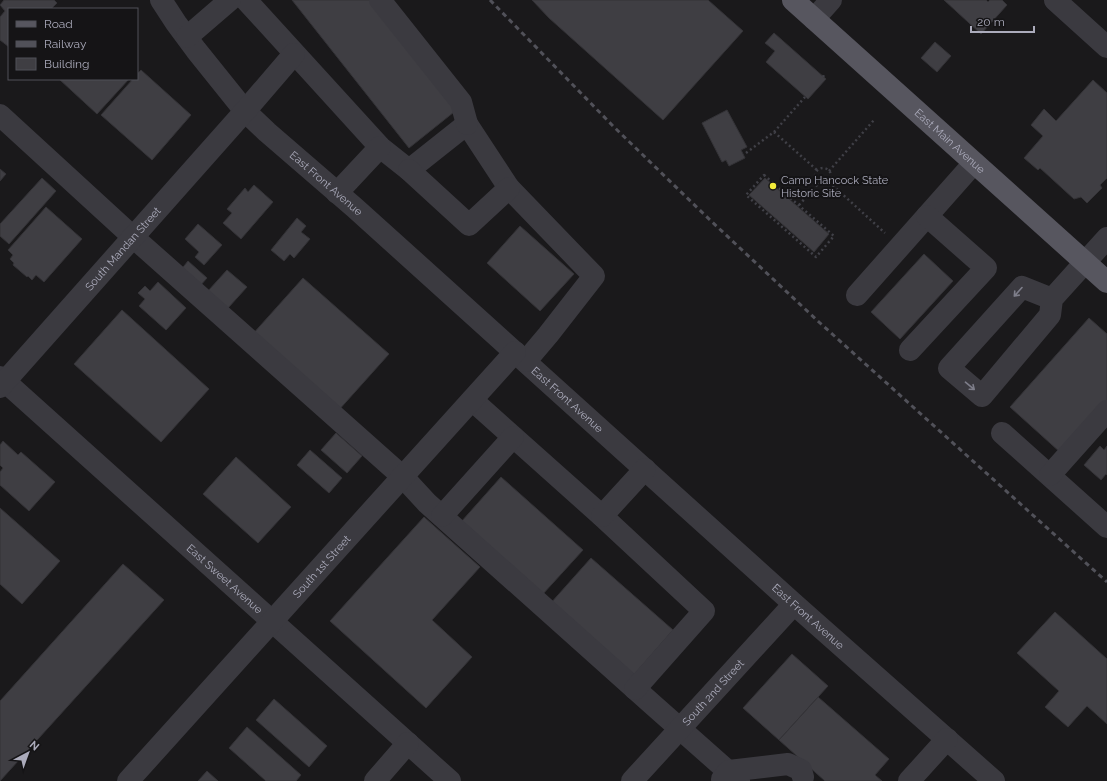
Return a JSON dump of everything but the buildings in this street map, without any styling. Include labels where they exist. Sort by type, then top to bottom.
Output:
[{"type":"main road","name":"East Main Avenue","points":[[793,0],[1107,282]]},
{"type":"street","name":"East Front Avenue","points":[[161,0],[187,37],[245,111],[267,132],[521,357],[794,604],[994,781]]},
{"type":"street","points":[[187,37],[230,0]]},
{"type":"street","points":[[246,0],[380,147],[409,170],[469,225],[509,188],[467,124],[461,102],[380,0]]},
{"type":"street","points":[[814,19],[830,0]]},
{"type":"street","points":[[1065,3],[1107,47]]},
{"type":"street","name":"South Mandan Street","points":[[2,382],[133,237],[294,54]]},
{"type":"street","points":[[0,115],[133,237],[403,477],[427,503],[680,728],[729,778],[791,775]]},
{"type":"street","points":[[409,170],[467,124]]},
{"type":"street","points":[[337,193],[380,147]]},
{"type":"street","points":[[857,295],[974,163]]},
{"type":"street","name":"South 1st Street","points":[[128,781],[472,400],[548,335],[594,276],[509,188]]},
{"type":"street","points":[[910,350],[986,268],[927,216]]},
{"type":"street","points":[[1052,298],[1022,287],[948,368],[982,396],[1050,315],[1052,298],[1107,238]]},
{"type":"street","name":"East Sweet Avenue","points":[[2,382],[450,781]]},
{"type":"street","points":[[472,400],[602,516],[704,610],[635,689]]},
{"type":"street","points":[[1050,476],[1107,411]]},
{"type":"street","points":[[1002,433],[1107,526]]},
{"type":"street","points":[[442,516],[513,437]]},
{"type":"street","points":[[602,516],[645,469]]},
{"type":"street","name":"South 2nd Street","points":[[632,781],[794,604]]},
{"type":"street","points":[[909,781],[947,739]]},
{"type":"street","points":[[375,781],[408,743]]},
{"type":"path","points":[[746,153],[774,132],[806,97]]},
{"type":"path","points":[[829,171],[874,120]]},
{"type":"path","points":[[774,132],[818,171]]},
{"type":"path","points":[[824,168],[832,175],[829,182],[824,184],[819,183],[815,176],[818,171],[824,168]]},
{"type":"path","points":[[764,174],[799,206],[834,236],[816,257],[746,195],[764,174]]},
{"type":"path","points":[[829,182],[889,237]]},
{"type":"path","points":[[799,206],[819,183]]},
{"type":"railway","points":[[490,0],[614,127],[710,220],[820,323],[1107,582]]},
{"type":"place","name":"Camp Hancock State Historic Site","points":[[773,186]]}]
